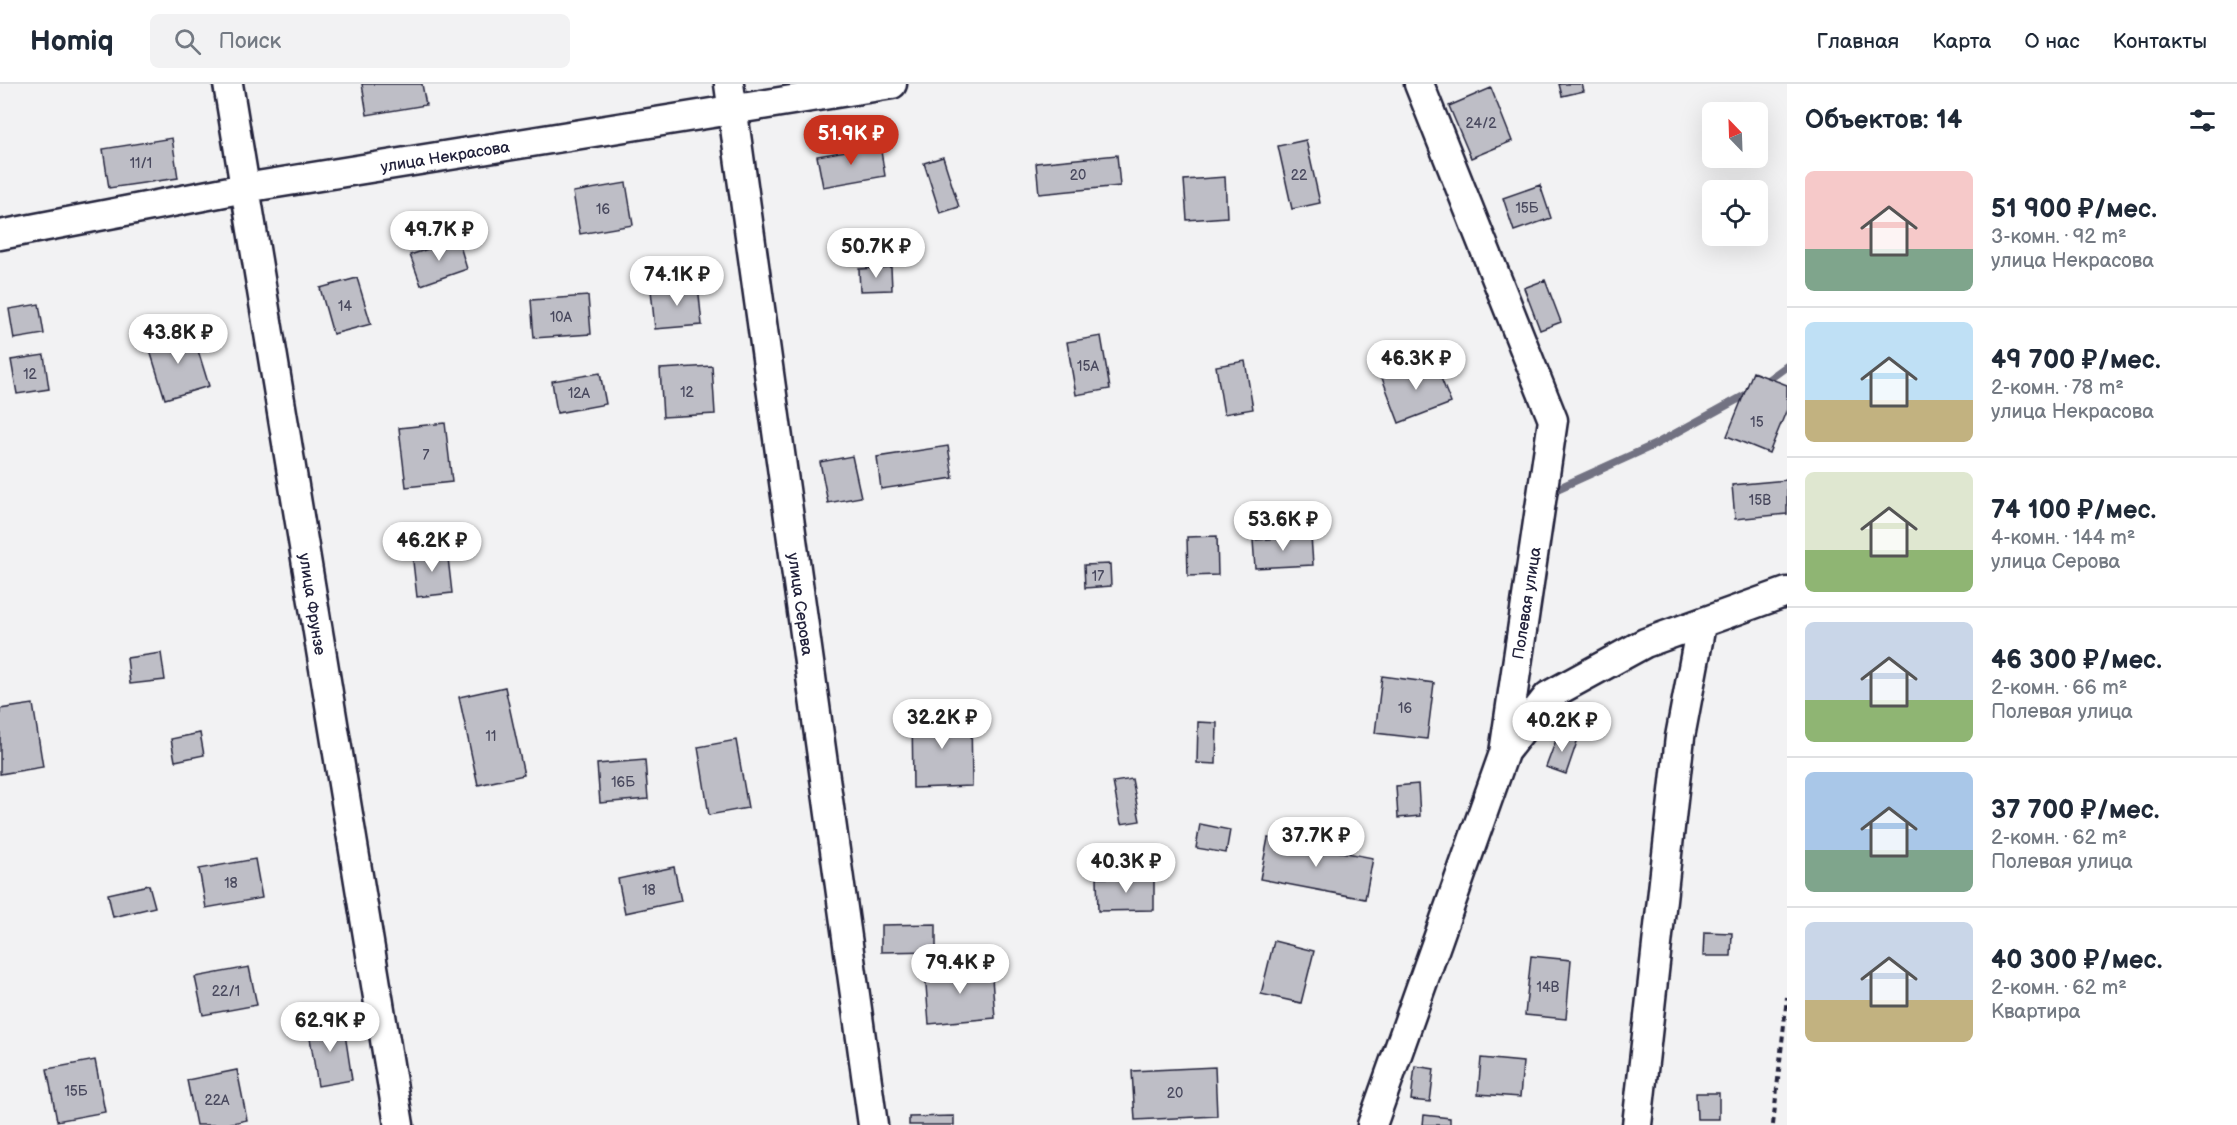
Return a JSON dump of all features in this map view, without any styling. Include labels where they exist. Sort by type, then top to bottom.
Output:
[{"type":"street","name":"улица Фрунзе","points":[[228,84],[399,1125]]},
{"type":"street","name":"улица Некрасова","points":[[0,235],[731,97],[892,84]]},
{"type":"street","name":"Полевая улица","points":[[1372,1125],[1504,753],[1553,420],[1419,84]]},
{"type":"street","name":"улица Серова","points":[[731,97],[873,1125]]},
{"type":"street","points":[[1504,753],[1548,696],[1645,643],[1701,625],[1787,592]]},
{"type":"street","points":[[1636,1125],[1680,737],[1701,625]]},
{"type":"path","points":[[1773,1125],[1787,997]]},
{"type":"building","points":[[362,84],[422,84],[426,105],[367,115]]},
{"type":"building","points":[[1559,84],[1582,84],[1584,91],[1562,96]]},
{"type":"building","points":[[1491,88],[1512,141],[1471,158],[1449,106]]},
{"type":"building","points":[[172,138],[178,178],[109,188],[103,149]]},
{"type":"building","points":[[1306,140],[1320,203],[1292,209],[1278,146]]},
{"type":"building","points":[[880,145],[885,176],[823,187],[817,156]]},
{"type":"building","points":[[1117,155],[1120,186],[1039,194],[1036,163]]},
{"type":"building","points":[[943,157],[959,207],[940,213],[924,163]]},
{"type":"building","points":[[1225,177],[1227,217],[1187,220],[1184,180]]},
{"type":"building","points":[[626,183],[633,225],[580,234],[573,192]]},
{"type":"building","points":[[1540,185],[1551,218],[1514,231],[1503,198]]},
{"type":"building","points":[[458,239],[467,269],[421,285],[410,255]]},
{"type":"building","points":[[891,267],[892,290],[860,291],[859,269]]},
{"type":"building","points":[[357,278],[371,324],[333,334],[320,288]]},
{"type":"building","points":[[1545,280],[1561,322],[1540,330],[1524,288]]},
{"type":"building","points":[[698,285],[702,325],[655,329],[651,290]]},
{"type":"building","points":[[588,296],[591,334],[534,338],[531,300]]},
{"type":"building","points":[[39,304],[44,334],[14,339],[9,309]]},
{"type":"building","points":[[192,331],[209,386],[165,399],[148,344]]},
{"type":"building","points":[[1101,336],[1110,389],[1076,395],[1067,342]]},
{"type":"building","points":[[44,355],[49,389],[17,394],[11,360]]},
{"type":"building","points":[[1433,358],[1451,403],[1399,423],[1382,378]]},
{"type":"building","points":[[1245,361],[1253,409],[1224,414],[1216,366]]},
{"type":"building","points":[[712,366],[715,414],[663,417],[660,369]]},
{"type":"building","points":[[1753,372],[1787,385],[1787,409],[1769,453],[1727,436]]},
{"type":"building","points":[[600,373],[606,404],[557,413],[552,381]]},
{"type":"building","points":[[445,423],[452,482],[406,487],[399,428]]},
{"type":"building","points":[[948,446],[953,478],[881,489],[877,457]]},
{"type":"building","points":[[852,456],[861,497],[828,503],[820,462]]},
{"type":"building","points":[[1787,480],[1787,514],[1735,519],[1732,485]]},
{"type":"building","points":[[1217,536],[1218,575],[1188,576],[1187,537]]},
{"type":"building","points":[[1311,536],[1313,565],[1255,568],[1253,540]]},
{"type":"building","points":[[447,549],[452,593],[417,597],[412,553]]},
{"type":"building","points":[[1110,564],[1111,586],[1085,588],[1084,565]]},
{"type":"building","points":[[161,653],[165,680],[130,684],[127,658]]},
{"type":"building","points":[[1382,676],[1434,683],[1427,739],[1375,733]]},
{"type":"building","points":[[505,687],[524,775],[478,785],[459,697]]},
{"type":"building","points":[[33,704],[43,767],[0,774],[0,709]]},
{"type":"building","points":[[971,712],[972,786],[913,788],[912,713]]},
{"type":"building","points":[[1198,722],[1217,723],[1216,764],[1197,763]]},
{"type":"building","points":[[1559,732],[1578,739],[1566,774],[1546,767]]},
{"type":"building","points":[[200,733],[204,755],[175,761],[171,739]]},
{"type":"building","points":[[736,740],[748,808],[709,815],[698,747]]},
{"type":"building","points":[[645,760],[648,799],[600,803],[597,764]]},
{"type":"building","points":[[1132,779],[1140,821],[1121,824],[1113,782]]},
{"type":"building","points":[[1418,784],[1420,816],[1398,818],[1396,786]]},
{"type":"building","points":[[1200,824],[1230,830],[1226,853],[1196,848]]},
{"type":"building","points":[[1268,838],[1373,858],[1365,899],[1260,879]]},
{"type":"building","points":[[255,859],[262,898],[206,908],[199,869]]},
{"type":"building","points":[[674,867],[681,901],[625,913],[618,879]]},
{"type":"building","points":[[1154,877],[1154,910],[1098,911],[1097,878]]},
{"type":"building","points":[[149,885],[155,907],[113,917],[108,894]]},
{"type":"building","points":[[936,924],[936,951],[881,952],[881,925]]},
{"type":"building","points":[[1704,932],[1732,933],[1731,956],[1703,956]]},
{"type":"building","points":[[1274,941],[1314,951],[1301,1003],[1261,994]]},
{"type":"building","points":[[1531,956],[1571,960],[1566,1019],[1525,1015]]},
{"type":"building","points":[[991,965],[995,1018],[929,1024],[925,972]]},
{"type":"building","points":[[249,967],[257,1005],[203,1015],[195,977]]},
{"type":"building","points":[[343,1021],[352,1080],[318,1086],[308,1026]]},
{"type":"building","points":[[1481,1058],[1523,1062],[1520,1097],[1478,1094]]},
{"type":"building","points":[[95,1060],[105,1112],[57,1121],[47,1069]]},
{"type":"building","points":[[1415,1066],[1434,1069],[1430,1102],[1411,1100]]},
{"type":"building","points":[[1215,1067],[1217,1116],[1135,1120],[1132,1071]]},
{"type":"building","points":[[237,1070],[247,1120],[223,1125],[196,1125],[187,1080]]},
{"type":"building","points":[[1696,1093],[1719,1093],[1719,1119],[1697,1119]]},
{"type":"building","points":[[1424,1115],[1450,1118],[1450,1125],[1423,1125]]},
{"type":"building","points":[[954,1116],[954,1125],[909,1125],[909,1117]]},
{"type":"waterway","points":[[1761,385],[1787,366]]},
{"type":"waterway","points":[[1548,493],[1654,445],[1751,392]]}]
